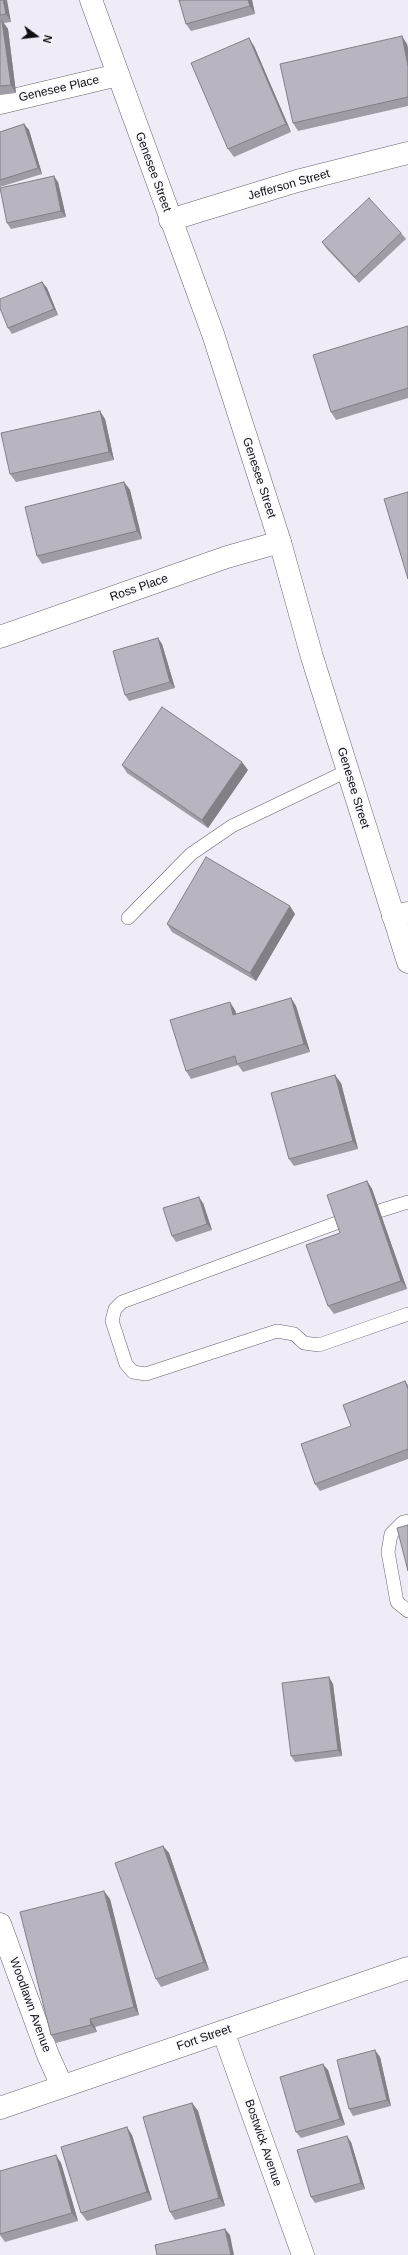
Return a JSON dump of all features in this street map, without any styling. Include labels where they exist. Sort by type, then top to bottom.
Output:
[{"type":"street","name":"Genesee Street","points":[[91,0],[170,220],[213,334],[280,542],[312,657],[347,770],[401,915],[408,962]]},
{"type":"street","name":"Genesee Place","points":[[0,103],[118,75]]},
{"type":"street","name":"Jefferson Street","points":[[170,220],[297,181],[408,153]]},
{"type":"street","name":"Ross Place","points":[[0,637],[227,557],[280,542]]},
{"type":"street","name":"Woodlawn Avenue","points":[[0,1924],[48,2055],[62,2086]]},
{"type":"street","name":"Fort Street","points":[[0,2108],[62,2086],[100,2075],[408,1968]]},
{"type":"street","name":"Bostwick Avenue","points":[[223,2031],[303,2255]]},
{"type":"lane","points":[[128,918],[191,854],[232,826],[347,770]]},
{"type":"lane","points":[[380,1211],[408,1202]]},
{"type":"lane","points":[[339,1222],[122,1302],[114,1310],[112,1321],[126,1364],[133,1372],[146,1374],[277,1331],[294,1334],[304,1343],[319,1345],[408,1314]]},
{"type":"lane","points":[[408,1520],[402,1522],[391,1534],[388,1552],[397,1602],[408,1611]]},
{"type":"building","points":[[0,0],[3,0],[6,14],[0,15]]},
{"type":"building","points":[[179,0],[248,0],[250,6],[186,24]]},
{"type":"building","points":[[0,21],[2,21],[11,85],[0,86]]},
{"type":"building","points":[[402,36],[408,66],[408,97],[293,123],[280,64]]},
{"type":"building","points":[[249,38],[286,124],[228,149],[191,63]]},
{"type":"building","points":[[24,124],[38,168],[0,180],[0,132]]},
{"type":"building","points":[[54,176],[61,211],[7,223],[0,188]]},
{"type":"building","points":[[369,198],[401,233],[355,277],[322,242]]},
{"type":"building","points":[[42,282],[54,309],[8,328],[0,308],[0,299]]},
{"type":"building","points":[[408,326],[408,388],[331,412],[313,355]]},
{"type":"building","points":[[100,411],[109,452],[10,474],[1,433]]},
{"type":"building","points":[[124,482],[137,531],[37,556],[25,507]]},
{"type":"building","points":[[408,492],[408,579],[384,499]]},
{"type":"building","points":[[158,638],[170,682],[125,695],[113,651]]},
{"type":"building","points":[[162,707],[242,762],[202,820],[122,765]]},
{"type":"building","points":[[206,857],[290,906],[250,973],[167,924]]},
{"type":"building","points":[[291,998],[304,1044],[237,1064],[235,1056],[186,1071],[170,1020],[230,1002],[233,1015]]},
{"type":"building","points":[[335,1075],[353,1141],[289,1159],[271,1093]]},
{"type":"building","points":[[367,1181],[401,1281],[328,1306],[306,1245],[340,1233],[327,1195]]},
{"type":"building","points":[[199,1197],[207,1224],[172,1236],[163,1208]]},
{"type":"building","points":[[405,1381],[408,1389],[408,1449],[315,1484],[301,1444],[351,1426],[343,1405]]},
{"type":"building","points":[[408,1525],[408,1571],[397,1528]]},
{"type":"building","points":[[329,1677],[338,1750],[291,1756],[282,1683]]},
{"type":"building","points":[[163,1846],[204,1962],[156,1979],[115,1863]]},
{"type":"building","points":[[104,1891],[134,2007],[90,2019],[91,2025],[51,2035],[20,1912]]},
{"type":"building","points":[[375,2050],[387,2100],[349,2109],[337,2060]]},
{"type":"building","points":[[323,2064],[340,2119],[296,2132],[280,2077]]},
{"type":"building","points":[[192,2103],[219,2198],[170,2212],[143,2117]]},
{"type":"building","points":[[127,2127],[147,2192],[81,2213],[61,2147]]},
{"type":"building","points":[[347,2136],[361,2183],[311,2197],[297,2150]]},
{"type":"building","points":[[56,2155],[72,2213],[0,2234],[0,2171]]},
{"type":"building","points":[[225,2229],[231,2255],[157,2255],[155,2245]]}]
